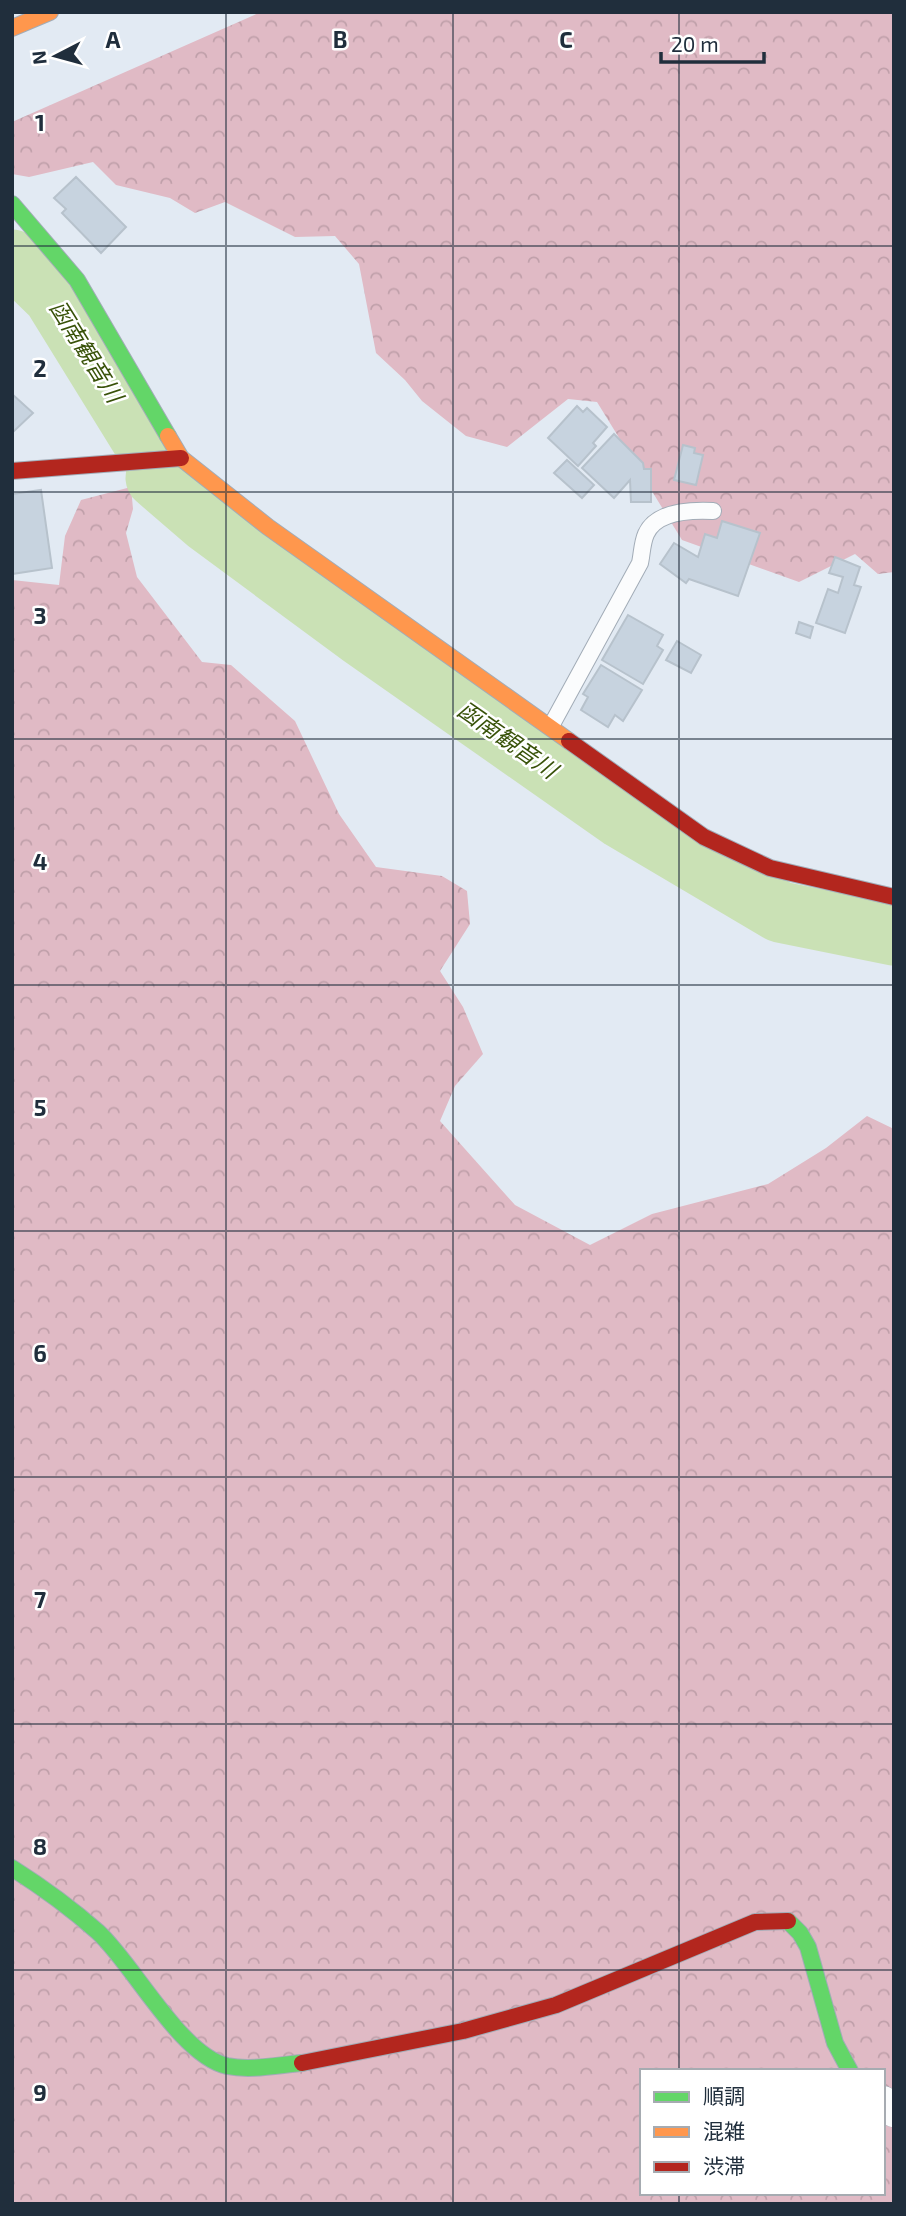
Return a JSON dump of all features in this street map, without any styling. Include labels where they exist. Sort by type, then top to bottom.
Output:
[{"type":"main road","points":[[12,28],[50,12]]},
{"type":"main road","points":[[12,204],[77,280],[181,458],[205,479],[268,527],[704,837],[770,868],[894,897]]},
{"type":"main road","points":[[12,471],[181,458]]},
{"type":"main road","points":[[12,1868],[99,1933],[171,2022],[210,2059],[226,2066],[246,2068],[306,2063],[463,2031],[556,2005],[755,1922],[787,1920],[800,1933],[808,1947],[835,2043],[849,2069]]},
{"type":"lane","points":[[551,726],[640,563],[646,533],[654,523],[667,516],[701,510],[713,511]]},
{"type":"green space","points":[[261,12],[894,12],[894,572],[878,574],[855,554],[799,582],[682,540],[597,402],[568,399],[507,447],[466,436],[422,401],[405,380],[376,353],[359,264],[335,236],[295,237],[225,202],[195,213],[170,198],[116,185],[93,162],[29,177],[12,174],[12,122]]},
{"type":"green space","points":[[131,487],[133,509],[126,533],[137,577],[202,662],[231,665],[295,721],[339,814],[376,867],[442,876],[467,891],[470,924],[440,971],[463,1007],[483,1054],[455,1086],[440,1121],[515,1205],[590,1245],[652,1214],[768,1184],[826,1148],[867,1116],[894,1129],[894,2204],[12,2204],[12,580],[59,585],[65,536],[81,500]]},
{"type":"building","points":[[76,177],[126,227],[101,253],[62,213],[66,209],[54,198]]},
{"type":"building","points":[[12,394],[33,413],[12,433]]},
{"type":"building","points":[[577,406],[583,412],[587,408],[607,427],[593,443],[596,446],[578,466],[548,438]]},
{"type":"building","points":[[614,434],[643,463],[644,469],[651,469],[651,502],[631,502],[630,480],[614,498],[582,468]]},
{"type":"building","points":[[683,445],[695,448],[694,453],[703,455],[696,485],[674,480]]},
{"type":"building","points":[[567,460],[594,485],[582,498],[554,473]]},
{"type":"building","points":[[41,490],[52,568],[12,574],[12,494]]},
{"type":"building","points":[[722,521],[760,533],[738,596],[689,579],[686,583],[660,564],[674,543],[698,557],[705,534],[717,538]]},
{"type":"building","points":[[835,557],[860,567],[854,585],[861,587],[845,633],[816,623],[828,589],[838,593],[843,577],[829,573]]},
{"type":"building","points":[[628,615],[663,635],[657,646],[663,650],[643,684],[602,660]]},
{"type":"building","points":[[799,622],[813,627],[810,638],[796,633]]},
{"type":"building","points":[[677,641],[701,655],[691,673],[666,660]]},
{"type":"building","points":[[601,665],[642,690],[623,721],[615,715],[608,727],[581,710],[588,697],[583,694]]},
{"type":"waterway","name":"函南観音川","points":[[12,260],[53,296],[150,453]]},
{"type":"waterway","name":"函南観音川","points":[[156,478],[207,522],[360,635],[621,818],[780,912],[894,935]]},
{"type":"traffic: fast","points":[[12,204],[77,280],[168,436]]},
{"type":"traffic: fast","points":[[12,1868],[57,1898],[98,1932],[175,2027],[209,2058],[227,2066],[245,2068],[302,2063]]},
{"type":"traffic: fast","points":[[788,1921],[800,1933],[808,1947],[835,2043],[849,2069]]},
{"type":"traffic: slow","points":[[12,28],[50,12]]},
{"type":"traffic: slow","points":[[168,436],[181,458],[268,527],[569,741]]},
{"type":"traffic: jam","points":[[12,471],[181,458]]},
{"type":"traffic: jam","points":[[569,741],[704,837],[770,868],[894,897]]},
{"type":"traffic: jam","points":[[302,2063],[463,2031],[556,2005],[755,1922],[788,1921]]}]
